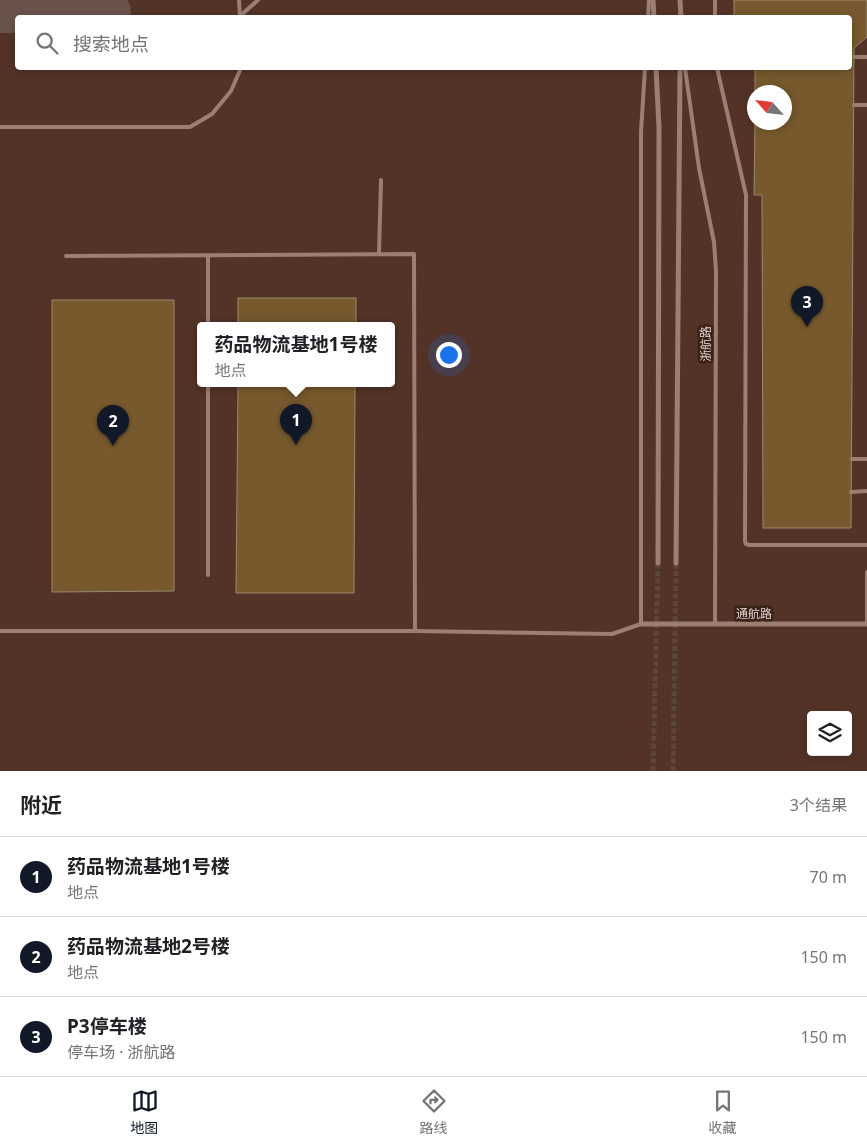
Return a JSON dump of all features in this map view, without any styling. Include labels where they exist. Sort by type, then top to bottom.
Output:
[{"type":"street","points":[[653,0],[654,15]]},
{"type":"street","points":[[680,0],[681,15]]},
{"type":"street","points":[[656,70],[659,127],[658,564]]},
{"type":"street","points":[[676,563],[680,70]]},
{"type":"street","name":"通航路","points":[[640,624],[867,624]]},
{"type":"lane","points":[[239,0],[240,15]]},
{"type":"lane","points":[[242,15],[258,0]]},
{"type":"lane","points":[[648,15],[649,0]]},
{"type":"lane","points":[[715,0],[715,15]]},
{"type":"lane","points":[[854,57],[867,57]]},
{"type":"lane","points":[[0,127],[190,127],[212,114],[231,91],[240,70]]},
{"type":"lane","points":[[0,631],[415,631],[612,634],[640,624],[641,132],[645,70]]},
{"type":"lane","name":"浙航路","points":[[685,70],[699,168],[714,242],[716,271],[714,624]]},
{"type":"lane","points":[[716,70],[746,196],[744,541],[749,545],[867,545]]},
{"type":"lane","points":[[854,105],[867,105]]},
{"type":"lane","points":[[379,254],[382,180]]},
{"type":"lane","points":[[66,256],[414,254],[415,631]]},
{"type":"lane","points":[[208,255],[208,322]]},
{"type":"lane","points":[[208,387],[208,575]]},
{"type":"lane","points":[[852,459],[867,458]]},
{"type":"lane","points":[[851,492],[867,491]]},
{"type":"lane","points":[[867,572],[867,624]]},
{"type":"shaded area","points":[[0,0],[867,0],[867,771],[0,771]]},
{"type":"building","points":[[734,0],[867,0],[867,37],[854,48],[851,528],[763,528],[762,195],[754,195],[755,130],[792,130],[792,85],[755,85],[755,70],[852,70],[852,15],[734,15]]},
{"type":"building","points":[[238,298],[356,298],[356,322],[238,322]]},
{"type":"building","points":[[52,300],[174,300],[174,591],[52,592]]},
{"type":"building","points":[[238,387],[355,387],[354,593],[236,593]]},
{"type":"taxiway","points":[[0,12],[110,12]]},
{"type":"tunnel","points":[[653,771],[658,563]]},
{"type":"tunnel","points":[[673,771],[676,563]]},
{"type":"place","name":"P3停车楼","points":[[807,327]]},
{"type":"place","name":"药品物流基地1号楼","points":[[296,445]]},
{"type":"place","name":"药品物流基地2号楼","points":[[113,446]]}]
